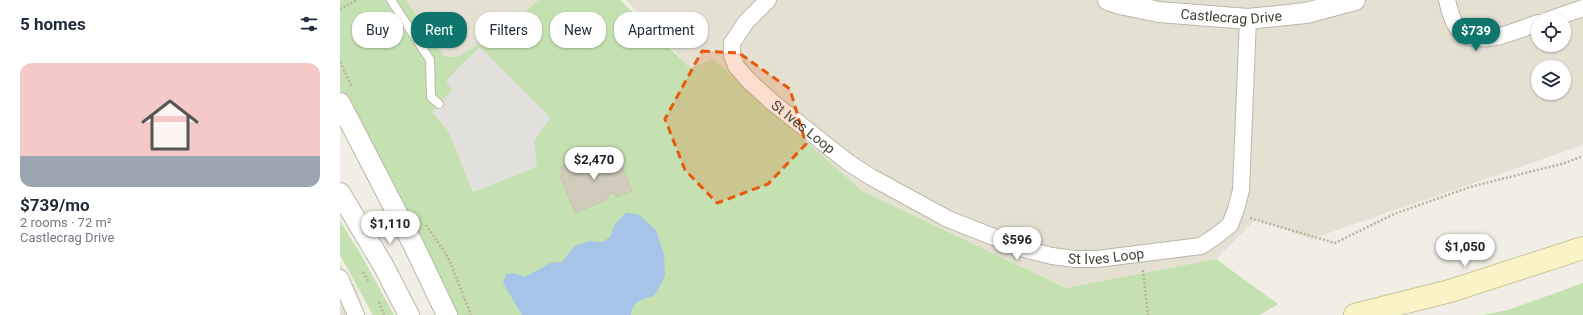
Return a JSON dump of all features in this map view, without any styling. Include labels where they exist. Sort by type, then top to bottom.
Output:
[{"type":"main road","points":[[1355,315],[1450,291],[1583,248]]},
{"type":"street","name":"St Ives Loop","points":[[768,0],[746,22],[732,43],[732,55],[736,66],[749,81],[772,102],[849,163],[871,177],[948,219],[1024,249],[1052,256],[1075,259],[1097,259],[1201,246],[1230,225],[1241,190],[1248,19]]},
{"type":"street","name":"Castlecrag Drive","points":[[1108,0],[1159,12],[1248,19],[1306,13],[1355,0]]},
{"type":"street","points":[[1447,0],[1455,24],[1462,32],[1471,37],[1482,39],[1491,38],[1531,25]]},
{"type":"street","points":[[1571,12],[1583,8]]},
{"type":"street","points":[[340,103],[414,246],[447,315]]},
{"type":"street","points":[[340,193],[384,265],[409,315]]},
{"type":"street","points":[[340,278],[356,315]]},
{"type":"lane","points":[[391,0],[430,60],[431,96],[439,104]]},
{"type":"path","points":[[340,9],[357,0]]},
{"type":"path","points":[[1234,214],[1335,243],[1394,214],[1470,187],[1565,163],[1583,156]]},
{"type":"path","points":[[1141,253],[1148,315]]},
{"type":"path","points":[[362,270],[368,282]]},
{"type":"path","points":[[378,301],[384,315]]},
{"type":"highlighted area","points":[[702,51],[739,53],[790,89],[806,144],[768,184],[717,203],[685,170],[665,119]]},
{"type":"shaded area","points":[[406,0],[539,0],[525,12],[475,12],[475,47],[456,57],[444,56],[439,48],[467,48],[467,12],[414,12]]},
{"type":"shaded area","points":[[626,0],[1583,0],[1583,145],[1311,239],[1256,219],[1216,259],[1066,288],[862,191],[713,60],[691,69],[671,48],[708,48],[708,12],[637,12]]},
{"type":"shaded area","points":[[479,48],[481,48],[551,118],[534,141],[537,167],[473,192],[448,131],[432,112],[452,90],[446,82]]},
{"type":"shaded area","points":[[340,263],[357,289],[365,315],[340,315]]},
{"type":"green space","points":[[340,0],[406,0],[414,12],[411,12],[411,48],[439,48],[444,56],[456,57],[475,47],[542,48],[542,12],[525,12],[539,0],[620,0],[632,12],[614,12],[614,48],[669,48],[690,68],[713,59],[862,191],[1066,288],[1216,259],[1278,304],[1260,315],[447,315],[340,103]]},
{"type":"green space","points":[[340,221],[360,253],[394,315],[373,315],[340,255]]},
{"type":"green space","points":[[1583,283],[1583,315],[1483,315],[1508,310]]},
{"type":"water","points":[[626,213],[638,214],[656,230],[664,254],[665,276],[655,295],[636,303],[631,315],[522,315],[503,283],[506,274],[513,273],[525,277],[550,263],[562,262],[575,246],[590,241],[602,242],[610,237],[615,224]]},
{"type":"building","points":[[592,155],[594,161],[618,157],[632,191],[616,197],[615,192],[608,195],[608,199],[575,213],[560,176],[563,175],[560,168],[571,162],[572,164]]}]
